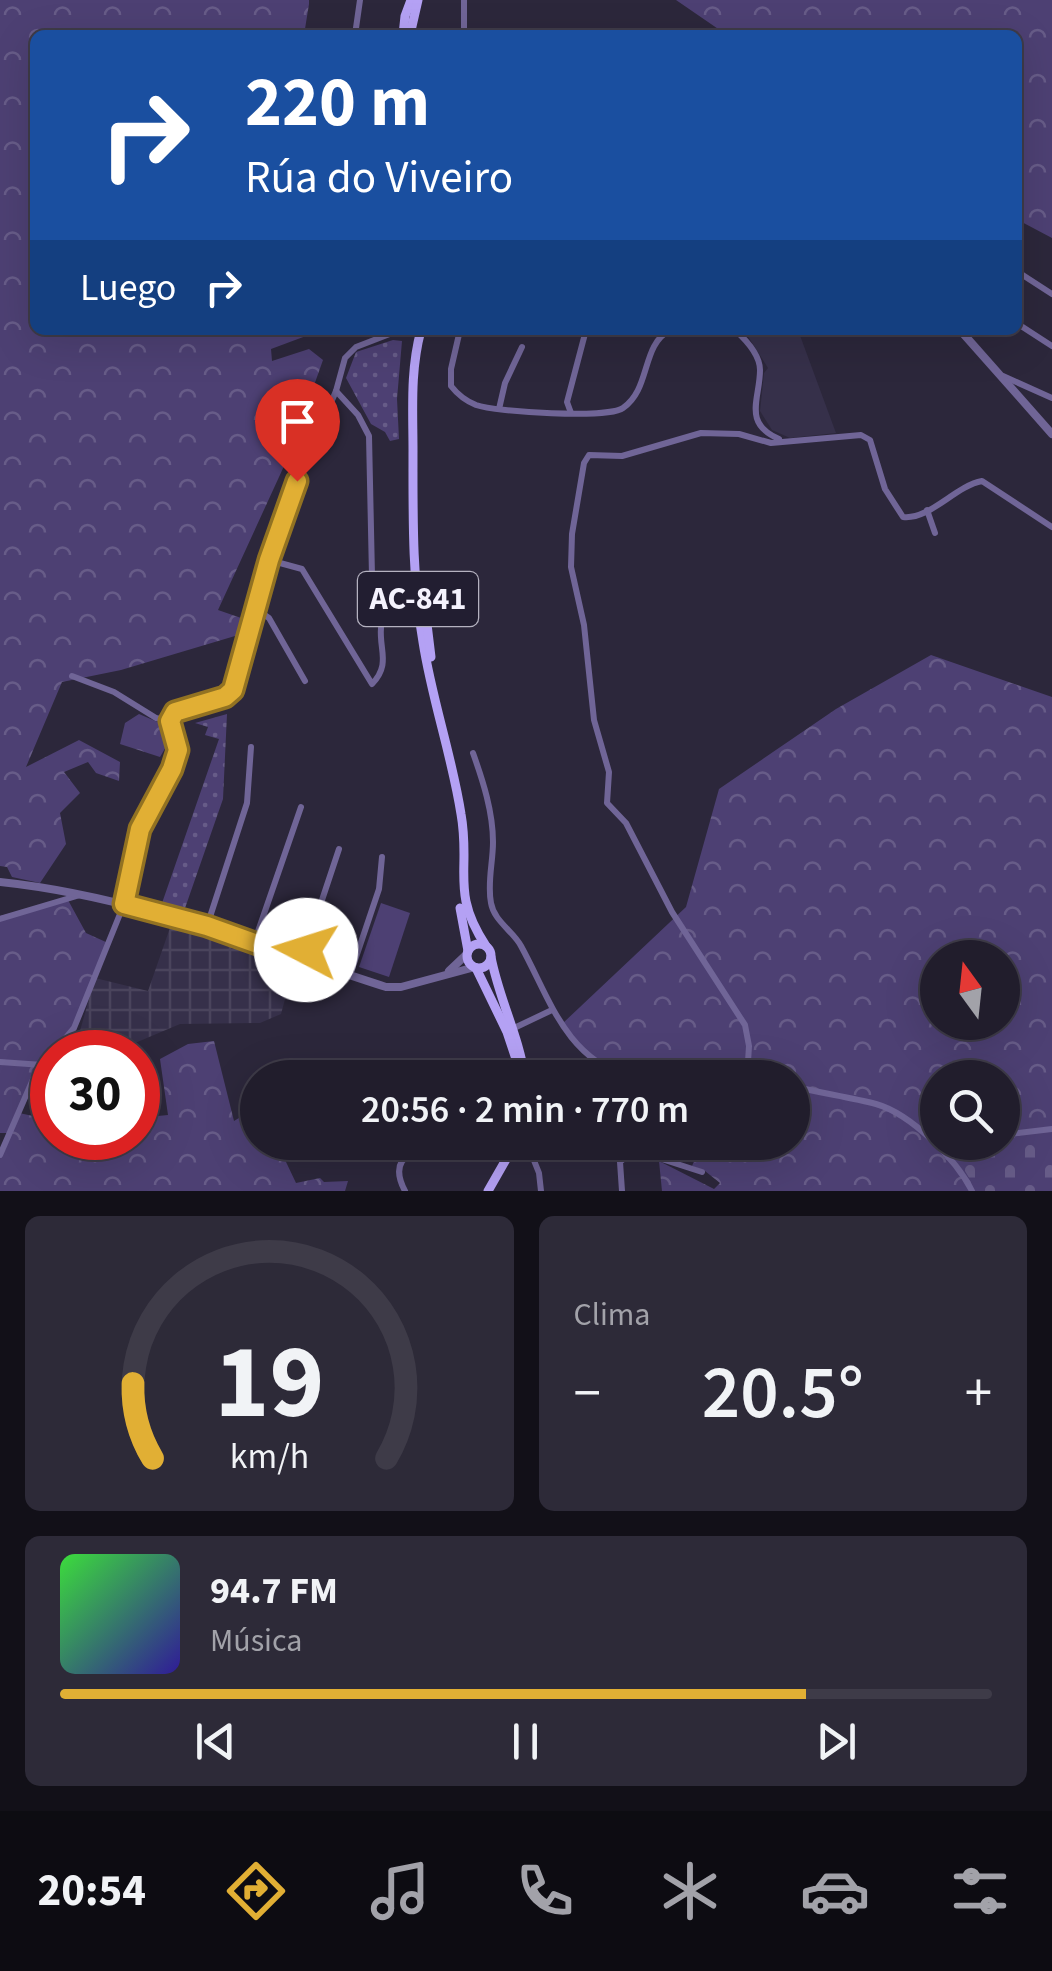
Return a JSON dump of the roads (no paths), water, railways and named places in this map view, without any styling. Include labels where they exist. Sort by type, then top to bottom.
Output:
[{"type":"main road","points":[[409,30],[413,2]]},
{"type":"main road","name":"AC-841","points":[[420,335],[411,377],[413,492],[423,644],[463,820],[467,916],[491,958],[516,1060]]},
{"type":"main road","name":"AC-841","points":[[463,846],[458,887],[469,963],[476,968],[510,1030]]},
{"type":"main road","points":[[467,952],[476,944],[486,946]]},
{"type":"main road","points":[[476,968],[486,966],[491,958]]},
{"type":"main road","points":[[485,1191],[508,1160]]},
{"type":"main road","points":[[485,1191],[508,1160]]},
{"type":"street","points":[[356,30],[360,0]]},
{"type":"street","points":[[464,0],[464,30]]},
{"type":"street","points":[[1022,275],[1052,294]]},
{"type":"street","points":[[1022,327],[1052,346]]},
{"type":"street","points":[[72,1030],[124,904],[140,829],[172,769],[178,750],[170,721],[175,712],[225,697],[233,690],[269,560],[297,481],[336,391],[345,358],[356,347],[387,335]]},
{"type":"street","points":[[459,335],[451,386],[472,404],[606,415],[623,408],[639,389],[656,335]]},
{"type":"street","points":[[570,413],[567,402],[585,335]]},
{"type":"street","points":[[655,342],[664,335]]},
{"type":"street","points":[[740,335],[760,365],[755,404],[761,428],[792,443],[866,436],[885,489],[900,513],[909,518],[982,481],[1052,526]]},
{"type":"street","points":[[964,335],[1051,434]]},
{"type":"street","points":[[498,409],[522,346]]},
{"type":"street","points":[[999,374],[1052,398]]},
{"type":"street","points":[[336,391],[358,415],[369,436],[369,584]]},
{"type":"street","points":[[748,1060],[745,1025],[686,936],[626,823],[607,803],[609,772],[592,709],[584,625],[571,567],[572,534],[584,463],[589,456],[622,456],[701,433],[739,434],[771,443],[782,440]]},
{"type":"street","points":[[927,510],[935,533]]},
{"type":"street","points":[[269,560],[302,570],[372,684],[377,680],[385,653],[381,628]]},
{"type":"street","points":[[256,609],[269,618],[304,681]]},
{"type":"street","points":[[72,676],[114,692],[156,718],[170,721]]},
{"type":"street","points":[[207,926],[247,803],[251,747]]},
{"type":"street","points":[[473,753],[492,828],[492,910],[519,942],[552,1010],[592,1060]]},
{"type":"street","points":[[254,943],[300,808]]},
{"type":"street","points":[[302,960],[339,849]]},
{"type":"street","points":[[350,975],[379,889],[382,858]]},
{"type":"street","points":[[0,882],[84,894],[207,926],[386,987],[401,987],[476,968]]},
{"type":"street","points":[[0,919],[84,894]]},
{"type":"street","points":[[440,976],[461,962],[467,952]]},
{"type":"street","points":[[510,1030],[552,1010]]},
{"type":"street","points":[[0,1062],[30,1064]]},
{"type":"street","points":[[0,1155],[30,1086]]},
{"type":"street","points":[[810,1090],[878,1105],[900,1116],[920,1133]]},
{"type":"street","points":[[1020,1133],[1052,1129]]},
{"type":"street","points":[[402,1160],[397,1172],[405,1191]]},
{"type":"street","points":[[534,1160],[540,1191]]},
{"type":"street","points":[[622,1160],[622,1191]]},
{"type":"street","points":[[667,1160],[702,1172]]},
{"type":"street","points":[[951,1160],[972,1191]]}]
